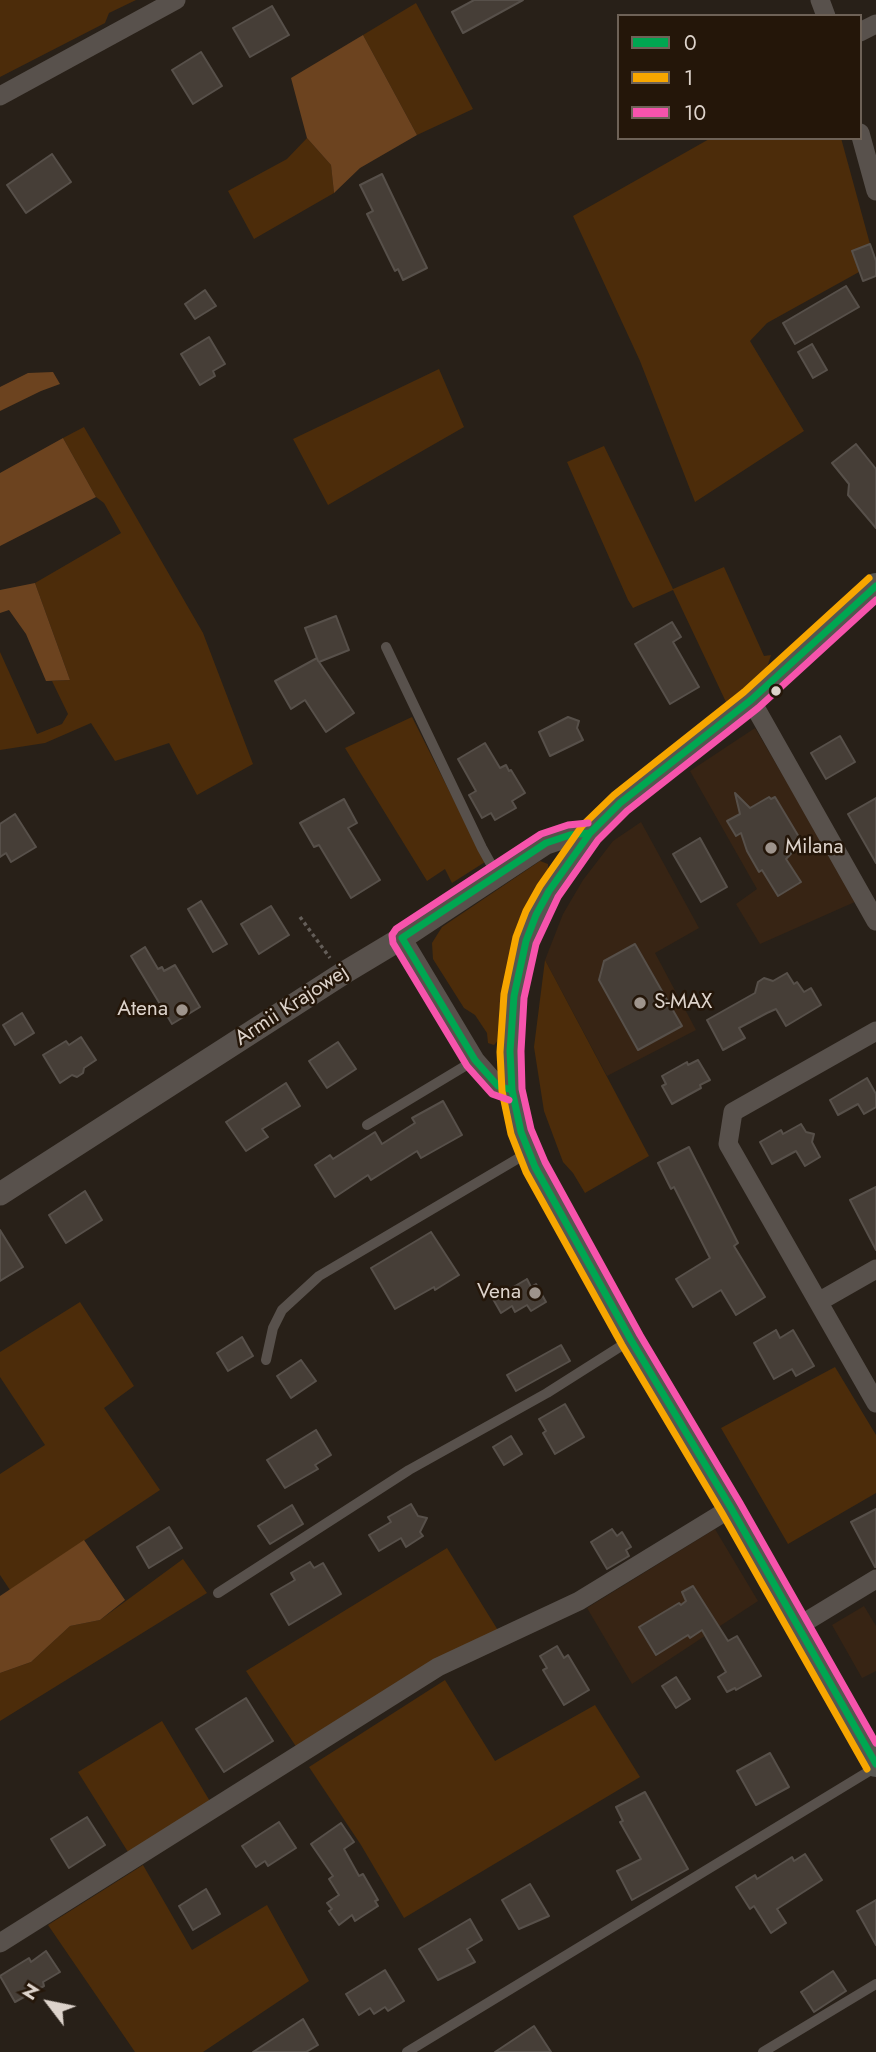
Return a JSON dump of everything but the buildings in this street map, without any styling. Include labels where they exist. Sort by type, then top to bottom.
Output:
[{"type":"main road","points":[[876,586],[751,700],[620,803],[590,833],[549,891],[536,915],[526,941],[510,1026],[512,1090],[521,1132],[535,1167],[631,1340],[731,1508],[876,1765]]},
{"type":"street","points":[[0,96],[176,0]]},
{"type":"street","points":[[862,140],[876,191]]},
{"type":"street","points":[[751,700],[876,921]]},
{"type":"street","name":"Armii Krajowej","points":[[0,1194],[546,843],[570,835],[590,833]]},
{"type":"street","points":[[402,938],[475,1060],[498,1086],[512,1090]]},
{"type":"street","points":[[876,1031],[733,1112],[727,1144],[820,1301],[876,1403]]},
{"type":"street","points":[[820,1301],[876,1269]]},
{"type":"street","points":[[0,1942],[438,1667],[579,1601],[731,1508]]},
{"type":"street","points":[[797,1627],[876,1580]]},
{"type":"lane","points":[[386,647],[497,875]]},
{"type":"lane","points":[[367,1125],[475,1060]]},
{"type":"lane","points":[[266,1360],[273,1328],[282,1310],[320,1276],[529,1152]]},
{"type":"lane","points":[[218,1593],[409,1470],[547,1393],[631,1340]]},
{"type":"lane","points":[[407,2052],[876,1765]]},
{"type":"lane","points":[[763,2052],[876,1984]]},
{"type":"path","points":[[300,917],[342,974]]},
{"type":"shaded area","points":[[0,0],[136,0],[109,13],[105,23],[0,77]]},
{"type":"shaded area","points":[[416,3],[473,109],[417,135],[363,35]]},
{"type":"shaded area","points":[[363,35],[417,135],[360,168],[334,193],[331,165],[307,138],[291,78]]},
{"type":"shaded area","points":[[307,138],[331,165],[334,193],[254,239],[228,191],[287,159]]},
{"type":"shaded area","points":[[707,140],[842,140],[870,244],[852,251],[859,272],[767,323],[750,341],[804,431],[695,502],[640,361],[573,216]]},
{"type":"shaded area","points":[[439,369],[464,427],[328,505],[293,439]]},
{"type":"shaded area","points":[[53,372],[60,384],[0,411],[0,387],[28,373]]},
{"type":"shaded area","points":[[84,427],[203,633],[253,764],[197,795],[169,743],[115,761],[91,723],[45,743],[0,750],[0,652],[37,734],[62,724],[68,714],[52,681],[70,680],[35,583],[121,533],[104,503],[96,497],[63,438]]},
{"type":"shaded area","points":[[63,438],[96,497],[0,546],[0,473]]},
{"type":"shaded area","points":[[604,446],[673,589],[724,567],[764,656],[771,655],[766,671],[726,702],[673,590],[633,608],[628,600],[567,462]]},
{"type":"shaded area","points":[[35,583],[70,680],[46,681],[26,634],[9,610],[0,613],[0,590]]},
{"type":"shaded area","points":[[412,717],[485,862],[452,883],[445,869],[427,881],[345,748]]},
{"type":"shaded area","points":[[755,728],[857,901],[760,944],[736,904],[757,889],[690,771]]},
{"type":"shaded area","points":[[641,822],[699,928],[655,953],[696,1030],[607,1076],[545,960],[563,914],[583,880],[613,841]]},
{"type":"shaded area","points":[[540,861],[548,864],[548,871],[510,961],[499,1009],[499,1039],[494,1045],[488,1043],[487,1033],[475,1015],[464,1008],[433,959],[432,943],[442,927]]},
{"type":"shaded area","points":[[545,960],[649,1156],[585,1193],[563,1162],[544,1111],[534,1047]]},
{"type":"shaded area","points":[[80,1302],[134,1386],[104,1408],[160,1490],[10,1590],[0,1575],[0,1474],[45,1445],[0,1377],[0,1352]]},
{"type":"shaded area","points":[[835,1367],[876,1435],[876,1493],[788,1544],[721,1428]]},
{"type":"shaded area","points":[[715,1529],[758,1601],[632,1684],[587,1608]]},
{"type":"shaded area","points":[[84,1540],[125,1600],[100,1620],[70,1626],[31,1662],[0,1673],[0,1596]]},
{"type":"shaded area","points":[[447,1548],[499,1632],[297,1748],[246,1671]]},
{"type":"shaded area","points":[[183,1559],[207,1593],[0,1721],[0,1673],[31,1662],[70,1626],[100,1620]]},
{"type":"shaded area","points":[[864,1606],[876,1626],[876,1671],[862,1678],[832,1625]]},
{"type":"shaded area","points":[[445,1680],[495,1761],[595,1705],[640,1777],[404,1918],[361,1845],[309,1767]]},
{"type":"shaded area","points":[[162,1721],[211,1803],[128,1852],[78,1772]]},
{"type":"shaded area","points":[[143,1865],[192,1950],[267,1905],[309,1981],[203,2052],[135,2052],[48,1925]]},
{"type":"transit line","name":"1","points":[[867,1769],[722,1513],[622,1345],[526,1172],[511,1134],[502,1091],[500,1052],[504,994],[516,937],[540,886],[582,826],[614,795],[744,692],[869,578]]},
{"type":"transit line","name":"0","points":[[876,586],[751,700],[620,803],[590,833],[549,891],[526,941],[514,996],[510,1051],[512,1090],[521,1132],[535,1167],[631,1340],[731,1508],[876,1764]]},
{"type":"transit line","name":"10","points":[[876,600],[758,708],[627,811],[598,840],[558,897],[536,944],[524,998],[521,1051],[522,1089],[531,1129],[545,1162],[640,1335],[740,1503],[876,1743]]},
{"type":"transit line","name":"10","points":[[509,1100],[492,1094],[467,1066],[393,943],[392,935],[396,929],[541,834],[568,825],[588,823]]},
{"type":"transit line","name":"0","points":[[512,1090],[498,1086],[475,1060],[402,938],[546,843],[570,835],[589,833]]},
{"type":"place","name":"Milana","points":[[771,848]]},
{"type":"place","name":"S-MAX","points":[[640,1003]]},
{"type":"place","name":"Atena","points":[[182,1010]]},
{"type":"place","name":"Vena","points":[[535,1293]]}]
